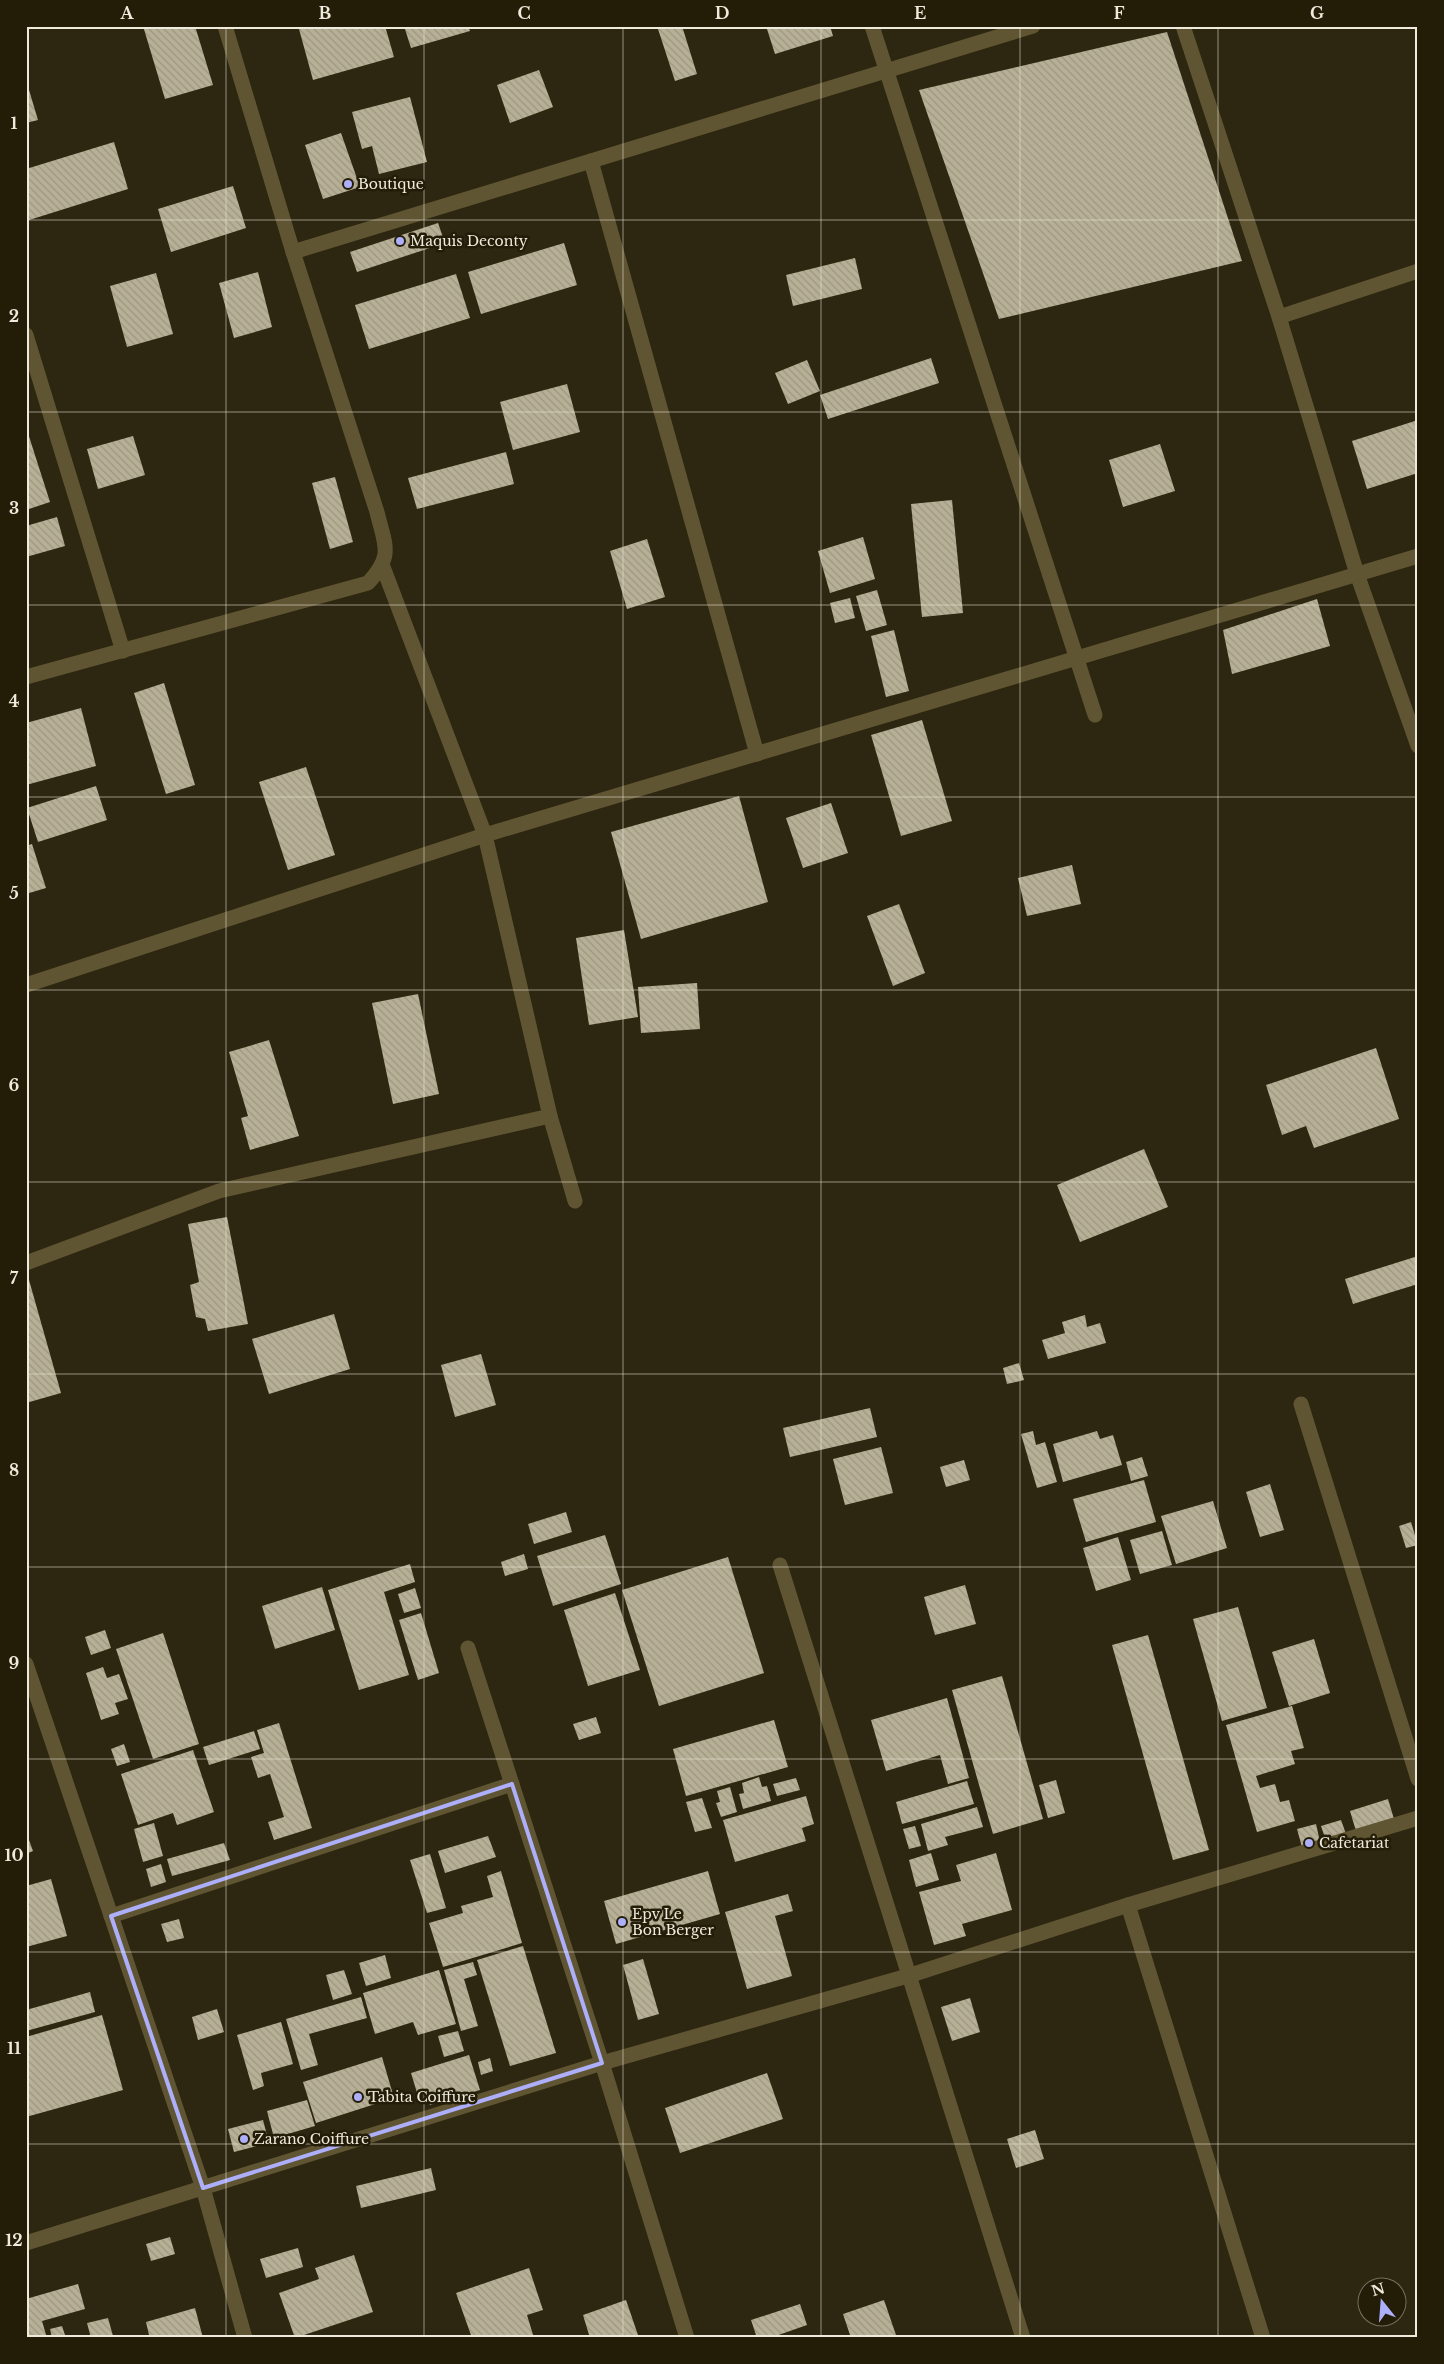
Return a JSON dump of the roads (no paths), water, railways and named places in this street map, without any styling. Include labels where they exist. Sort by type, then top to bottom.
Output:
[{"type":"street","points":[[26,677],[368,583],[382,567],[387,551],[377,512],[293,252],[225,26]]},
{"type":"street","points":[[872,26],[1096,716]]},
{"type":"street","points":[[293,252],[1033,26]]},
{"type":"street","points":[[1184,26],[1279,317],[1356,574],[1418,746]]},
{"type":"street","points":[[591,161],[757,754]]},
{"type":"street","points":[[1279,317],[1418,271]]},
{"type":"street","points":[[26,335],[123,650]]},
{"type":"street","points":[[26,986],[485,836],[1418,556]]},
{"type":"street","points":[[382,567],[485,836],[550,1116],[575,1201]]},
{"type":"street","points":[[26,1263],[218,1192],[550,1116]]},
{"type":"street","points":[[1301,1404],[1418,1779]]},
{"type":"street","points":[[780,1565],[911,1975],[1023,2338]]},
{"type":"street","points":[[468,1648],[602,2063],[687,2338]]},
{"type":"street","points":[[26,1664],[203,2188],[245,2338]]},
{"type":"street","points":[[112,1916],[512,1784]]},
{"type":"street","points":[[26,2243],[602,2063],[911,1975],[1128,1905],[1418,1818]]},
{"type":"street","points":[[1128,1905],[1262,2338]]},
{"type":"place","name":"Boutique","points":[[348,184]]},
{"type":"place","name":"Maquis Deconty","points":[[400,241]]},
{"type":"place","name":"Cafetariat","points":[[1309,1843]]},
{"type":"place","name":"Epv Le Bon Berger","points":[[622,1922]]},
{"type":"place","name":"Tabita Coiffure","points":[[358,2097]]},
{"type":"place","name":"Zarano Coiffure","points":[[244,2139]]}]
